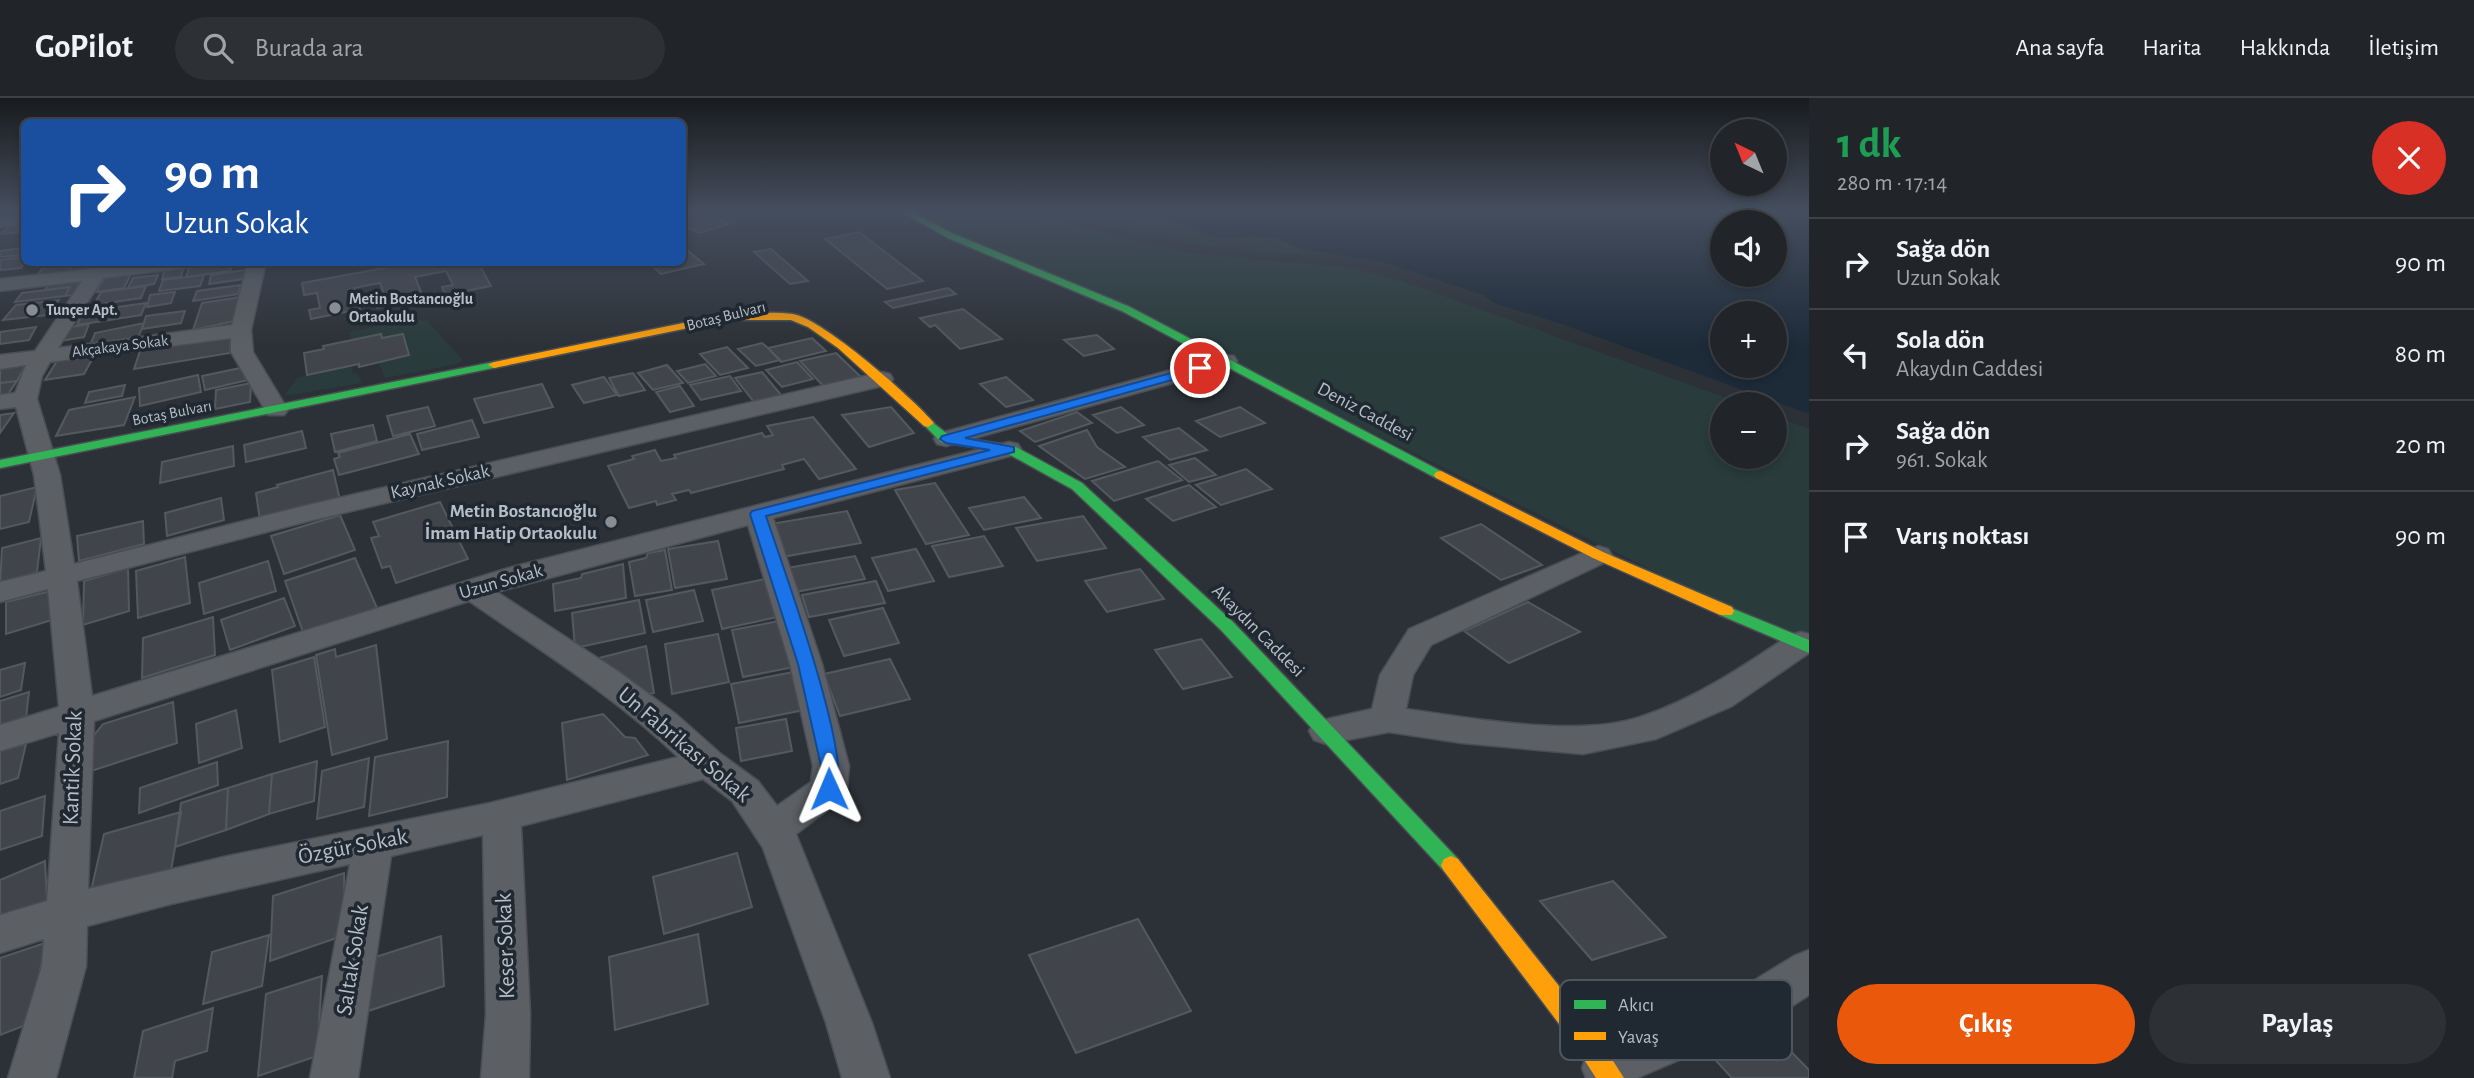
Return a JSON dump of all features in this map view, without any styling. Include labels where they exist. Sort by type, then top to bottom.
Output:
[{"type":"street","name":"Deniz Caddesi","points":[[1001,257],[1126,309],[1354,431],[1598,555],[1805,645]]},
{"type":"street","points":[[0,285],[101,268],[132,266]]},
{"type":"street","points":[[256,266],[241,330],[242,352],[275,410]]},
{"type":"street","points":[[0,402],[25,399],[31,376],[42,356],[101,268]]},
{"type":"street","name":"Botaş Bulvarı","points":[[0,464],[46,470],[275,410],[727,317],[792,317]]},
{"type":"street","points":[[792,317],[842,346],[946,439],[1226,361]]},
{"type":"street","name":"Botaş Bulvarı","points":[[737,335],[792,317]]},
{"type":"street","name":"Akçakaya Sokak","points":[[0,362],[241,330]]},
{"type":"street","points":[[439,393],[520,376]]},
{"type":"street","name":"Kaynak Sokak","points":[[0,593],[343,505],[882,379]]},
{"type":"street","name":"Kantik Sokak","points":[[25,399],[46,470],[62,577],[77,715],[64,966],[32,1078]]},
{"type":"street","name":"Akaydın Caddesi","points":[[946,439],[1009,449],[1077,486],[1227,626],[1445,857],[1560,1006]]},
{"type":"street","name":"Uzun Sokak","points":[[0,738],[473,590],[1009,449]]},
{"type":"street","points":[[758,514],[806,664],[831,766],[829,789],[772,830]]},
{"type":"street","points":[[1389,719],[1389,694],[1403,660],[1420,637],[1598,555]]},
{"type":"street","name":"Un Fabrikası Sokak","points":[[473,590],[607,680],[665,724],[708,764],[745,791],[780,841],[849,1023],[866,1078]]},
{"type":"street","points":[[1326,731],[1389,719],[1462,730],[1583,741],[1644,730],[1720,697],[1805,645]]},
{"type":"street","name":"Özgür Sokak","points":[[0,934],[65,913],[245,869],[502,814],[708,764]]},
{"type":"street","name":"Keser Sokak","points":[[502,814],[508,1014],[505,1078]]},
{"type":"street","name":"Saltak Sokak","points":[[334,1078],[373,843]]},
{"type":"street","points":[[1792,981],[1809,970]]},
{"type":"street","points":[[1608,1073],[1636,1060]]},
{"type":"shaded area","points":[[998,257],[1229,257],[1352,268],[1402,281],[1710,392],[1710,469],[1787,469],[1787,421],[1809,429],[1809,647],[1226,361]]},
{"type":"shaded area","points":[[414,319],[427,321],[463,360],[457,364],[385,378],[378,361],[409,355],[403,335],[352,340],[349,332]]},
{"type":"shaded area","points":[[351,366],[353,374],[358,374],[362,383],[284,396],[297,378]]},
{"type":"water","points":[[1350,257],[1710,257],[1710,287],[1787,287],[1787,257],[1809,257],[1809,414],[1787,406],[1787,392],[1749,392],[1710,378],[1787,378],[1787,301],[1710,301],[1710,378],[1562,324],[1494,303],[1483,295],[1383,262]]},
{"type":"building","points":[[21,257],[22,266],[0,270],[0,260]]},
{"type":"building","points":[[686,257],[695,257],[704,264],[661,274],[652,266],[686,266]]},
{"type":"building","points":[[759,257],[780,257],[808,281],[790,284]]},
{"type":"building","points":[[847,257],[891,257],[923,281],[887,289]]},
{"type":"building","points":[[72,266],[91,266],[86,273],[65,275]]},
{"type":"building","points":[[72,266],[65,275],[34,279],[43,268]]},
{"type":"building","points":[[184,266],[181,277],[162,279],[165,269]]},
{"type":"building","points":[[190,266],[232,266],[230,271],[186,277]]},
{"type":"building","points":[[395,266],[480,266],[491,286],[445,295],[442,287],[453,285],[446,271],[415,277],[424,299],[377,308],[373,300],[385,297],[380,283],[354,288],[360,309],[311,319],[309,310],[320,308],[317,293],[304,295],[302,283]]},
{"type":"building","points":[[245,270],[244,279],[209,284],[211,275]]},
{"type":"building","points":[[132,272],[124,288],[96,292],[106,275]]},
{"type":"building","points":[[158,275],[154,284],[128,288],[133,278]]},
{"type":"building","points":[[204,275],[200,286],[159,291],[163,280]]},
{"type":"building","points":[[89,277],[78,294],[65,296],[70,287],[45,290],[51,281]]},
{"type":"building","points":[[241,285],[238,294],[193,301],[197,291]]},
{"type":"building","points":[[146,286],[141,298],[94,305],[101,292]]},
{"type":"building","points":[[70,287],[65,296],[15,302],[22,293]]},
{"type":"building","points":[[948,288],[956,294],[893,308],[885,302]]},
{"type":"building","points":[[175,292],[171,303],[147,307],[150,295]]},
{"type":"building","points":[[241,297],[235,321],[193,330],[202,303]]},
{"type":"building","name":"Tunçer Apt.","points":[[59,300],[48,315],[3,320],[16,305]]},
{"type":"building","points":[[146,303],[141,315],[77,325],[83,312]]},
{"type":"building","points":[[963,309],[1002,339],[960,349],[935,325],[930,327],[920,318]]},
{"type":"building","points":[[185,311],[181,323],[142,329],[146,316]]},
{"type":"building","points":[[144,323],[138,338],[89,348],[95,333]]},
{"type":"building","points":[[89,324],[84,337],[60,341],[65,328]]},
{"type":"building","points":[[36,327],[29,340],[0,344],[0,332]]},
{"type":"building","points":[[233,334],[230,353],[134,369],[140,351]]},
{"type":"building","points":[[381,334],[382,338],[403,334],[409,355],[359,367],[359,364],[307,375],[304,353],[324,349],[323,346]]},
{"type":"building","points":[[1097,335],[1114,349],[1084,356],[1064,340]]},
{"type":"building","points":[[812,338],[826,351],[781,362],[768,348]]},
{"type":"building","points":[[762,343],[780,360],[756,366],[738,349]]},
{"type":"building","points":[[727,347],[748,368],[720,375],[700,354]]},
{"type":"building","points":[[836,353],[863,379],[825,388],[800,361]]},
{"type":"building","points":[[94,356],[84,374],[45,380],[57,361]]},
{"type":"building","points":[[797,362],[813,379],[782,387],[766,370]]},
{"type":"building","points":[[705,364],[716,376],[688,383],[677,371]]},
{"type":"building","points":[[26,365],[17,381],[0,383],[0,369]]},
{"type":"building","points":[[667,365],[683,383],[653,390],[638,373]]},
{"type":"building","points":[[245,367],[248,380],[205,390],[202,376]]},
{"type":"building","points":[[762,372],[782,396],[754,402],[735,378]]},
{"type":"building","points":[[633,373],[645,390],[619,396],[609,378]]},
{"type":"building","points":[[198,375],[201,392],[140,406],[139,388]]},
{"type":"building","points":[[730,376],[741,391],[701,400],[690,385]]},
{"type":"building","points":[[604,377],[617,395],[584,403],[572,385]]},
{"type":"building","points":[[1006,377],[1033,400],[1006,407],[980,384]]},
{"type":"building","points":[[17,381],[6,397],[0,398],[0,383]]},
{"type":"building","points":[[251,383],[250,402],[215,409],[216,390]]},
{"type":"building","points":[[542,384],[553,407],[484,423],[474,399]]},
{"type":"building","points":[[125,385],[122,396],[85,403],[89,392]]},
{"type":"building","points":[[680,386],[694,406],[670,412],[656,392]]},
{"type":"building","points":[[135,397],[124,425],[56,436],[69,410]]},
{"type":"building","points":[[428,407],[435,426],[393,436],[387,416]]},
{"type":"building","points":[[891,407],[914,433],[869,447],[842,415]]},
{"type":"building","points":[[1121,407],[1144,425],[1117,433],[1093,415]]},
{"type":"building","points":[[1240,407],[1265,423],[1220,437],[1196,421]]},
{"type":"building","points":[[1077,412],[1092,423],[1035,442],[1020,431]]},
{"type":"building","points":[[14,413],[0,433],[0,415]]},
{"type":"building","points":[[813,417],[856,469],[819,479],[804,459],[782,465],[784,469],[691,493],[689,490],[672,494],[676,500],[657,505],[656,501],[629,508],[608,466],[655,450],[661,461],[676,458],[674,455],[762,433],[765,437],[773,435],[767,426]]},
{"type":"building","points":[[472,420],[479,437],[422,450],[417,434]]},
{"type":"building","points":[[373,425],[377,441],[335,452],[331,434]]},
{"type":"building","points":[[1179,428],[1207,450],[1170,460],[1143,437]]},
{"type":"building","points":[[1087,430],[1097,447],[1125,467],[1085,479],[1039,446]]},
{"type":"building","points":[[302,431],[306,448],[246,462],[244,445]]},
{"type":"building","points":[[410,434],[419,454],[339,475],[334,459],[340,457],[338,453]]},
{"type":"building","points":[[233,446],[234,466],[160,483],[162,462]]},
{"type":"building","points":[[1195,458],[1216,475],[1189,482],[1169,465]]},
{"type":"building","points":[[1158,461],[1182,480],[1114,501],[1092,481]]},
{"type":"building","points":[[1246,469],[1272,489],[1221,505],[1196,485]]},
{"type":"building","points":[[333,470],[340,500],[260,521],[256,493]]},
{"type":"building","points":[[935,483],[969,535],[926,544],[895,490]]},
{"type":"building","points":[[1189,485],[1216,507],[1173,521],[1146,499]]},
{"type":"building","points":[[37,487],[29,522],[0,529],[0,496]]},
{"type":"building","points":[[1024,497],[1041,518],[984,530],[969,508]]},
{"type":"building","points":[[221,498],[224,520],[167,536],[165,513]]},
{"type":"building","points":[[440,502],[468,559],[396,583],[390,566],[382,568],[371,538],[379,536],[373,522]]},
{"type":"building","points":[[847,511],[861,543],[782,557],[771,524]]},
{"type":"building","points":[[340,515],[355,550],[284,574],[271,536]]},
{"type":"building","points":[[1083,516],[1106,548],[1037,561],[1016,528]]},
{"type":"building","points":[[143,521],[144,544],[79,561],[77,536]]},
{"type":"building","points":[[1481,524],[1542,565],[1501,580],[1441,538]]},
{"type":"building","points":[[984,536],[1003,566],[949,577],[932,546]]},
{"type":"building","points":[[41,538],[37,572],[0,585],[2,548]]},
{"type":"building","points":[[718,541],[727,579],[675,588],[668,549]]},
{"type":"building","points":[[916,549],[934,581],[888,591],[872,558]]},
{"type":"building","points":[[665,550],[672,590],[635,596],[629,562],[646,558],[648,553]]},
{"type":"building","points":[[855,556],[865,579],[795,592],[787,568]]},
{"type":"building","points":[[185,557],[190,603],[138,618],[136,571]]},
{"type":"building","points":[[355,558],[377,608],[304,635],[285,581]]},
{"type":"building","points":[[268,561],[276,591],[204,614],[199,583]]},
{"type":"building","points":[[623,564],[626,598],[555,611],[553,584]]},
{"type":"building","points":[[128,568],[129,611],[83,625],[84,581]]},
{"type":"building","points":[[1140,569],[1164,599],[1107,612],[1085,581]]},
{"type":"building","points":[[770,578],[782,616],[722,629],[712,590]]},
{"type":"building","points":[[876,581],[885,603],[809,617],[802,595]]},
{"type":"building","points":[[694,590],[703,621],[653,632],[646,600]]},
{"type":"building","points":[[51,591],[52,620],[6,634],[6,602]]},
{"type":"building","points":[[284,598],[295,626],[230,650],[221,620]]},
{"type":"building","points":[[639,600],[645,633],[575,648],[572,613]]},
{"type":"building","points":[[1528,602],[1580,632],[1509,663],[1464,631]]},
{"type":"building","points":[[883,608],[899,643],[844,656],[829,620]]},
{"type":"building","points":[[213,617],[215,655],[142,678],[143,638]]},
{"type":"building","points":[[785,620],[799,666],[743,677],[732,630]]},
{"type":"building","points":[[718,634],[729,682],[672,694],[665,644]]},
{"type":"building","points":[[1201,639],[1232,677],[1183,689],[1155,650]]},
{"type":"building","points":[[376,645],[387,739],[332,755],[316,655],[335,649],[336,657]]},
{"type":"building","points":[[646,646],[654,693],[643,695],[600,668],[599,658]]},
{"type":"building","points":[[314,657],[325,727],[280,742],[272,670]]},
{"type":"building","points":[[890,659],[910,699],[840,716],[824,674]]},
{"type":"building","points":[[25,663],[21,690],[0,697],[0,670]]},
{"type":"building","points":[[799,671],[809,709],[739,723],[731,684]]},
{"type":"building","points":[[29,692],[26,718],[0,727],[0,701]]},
{"type":"building","points":[[173,702],[177,743],[88,772],[91,739],[103,724]]},
{"type":"building","points":[[236,710],[242,748],[199,763],[196,724]]},
{"type":"building","points":[[603,714],[625,737],[635,738],[648,755],[567,780],[562,723]]},
{"type":"building","points":[[786,719],[792,751],[741,761],[736,728]]},
{"type":"building","points":[[448,741],[447,797],[369,816],[375,757]]},
{"type":"building","points":[[26,744],[18,778],[0,784],[0,751]]},
{"type":"building","points":[[369,758],[364,807],[317,819],[322,771]]},
{"type":"building","points":[[317,761],[314,801],[269,814],[272,774]]},
{"type":"building","points":[[217,762],[218,785],[139,813],[140,788]]},
{"type":"building","points":[[272,774],[269,814],[226,830],[228,788]]},
{"type":"building","points":[[228,788],[226,830],[175,847],[181,803]]},
{"type":"building","points":[[45,796],[42,836],[0,850],[0,811]]},
{"type":"building","points":[[181,812],[171,871],[90,895],[104,834]]},
{"type":"building","points":[[737,853],[752,907],[664,934],[653,877]]},
{"type":"building","points":[[45,861],[47,901],[0,922],[0,880]]},
{"type":"building","points":[[344,873],[345,935],[270,961],[273,896]]},
{"type":"building","points":[[1613,881],[1666,937],[1592,960],[1540,901]]},
{"type":"building","points":[[1138,919],[1191,1011],[1076,1053],[1029,955]]},
{"type":"building","points":[[698,934],[708,1004],[615,1030],[609,957]]},
{"type":"building","points":[[269,935],[262,986],[203,1004],[212,952]]},
{"type":"building","points":[[441,936],[444,986],[362,1013],[363,961]]},
{"type":"building","points":[[45,943],[31,1023],[0,1035],[0,958]]},
{"type":"building","points":[[322,976],[317,1056],[258,1076],[266,994]]},
{"type":"building","points":[[213,1008],[207,1051],[175,1061],[172,1078],[134,1078],[143,1031]]},
{"type":"building","points":[[1792,1053],[1809,1070],[1809,1078],[1732,1078],[1715,1060],[1792,1060]]},
{"type":"traffic: fast","points":[[1001,257],[1126,309],[1441,475]]},
{"type":"traffic: fast","points":[[0,464],[494,365]]},
{"type":"traffic: fast","points":[[928,423],[946,439],[1009,449],[1077,486],[1227,626],[1451,865]]},
{"type":"traffic: fast","points":[[1726,611],[1809,647]]},
{"type":"traffic: slow","points":[[494,365],[727,317],[792,317],[812,325],[842,346],[928,423]]},
{"type":"traffic: slow","points":[[1441,475],[1598,555],[1726,611]]},
{"type":"traffic: slow","points":[[1451,865],[1560,1006]]},
{"type":"traffic: slow","points":[[1599,1060],[1611,1078]]},
{"type":"place","name":"Metin Bostancıoğlu Ortaokulu","points":[[335,308]]},
{"type":"place","name":"Tunçer Apt.","points":[[32,310]]},
{"type":"place","name":"Metin Bostancıoğlu İmam Hatip Ortaokulu","points":[[611,522]]},
{"type":"route","points":[[829,789],[831,766],[806,664],[758,514],[1009,449],[946,439],[1200,368]]}]
